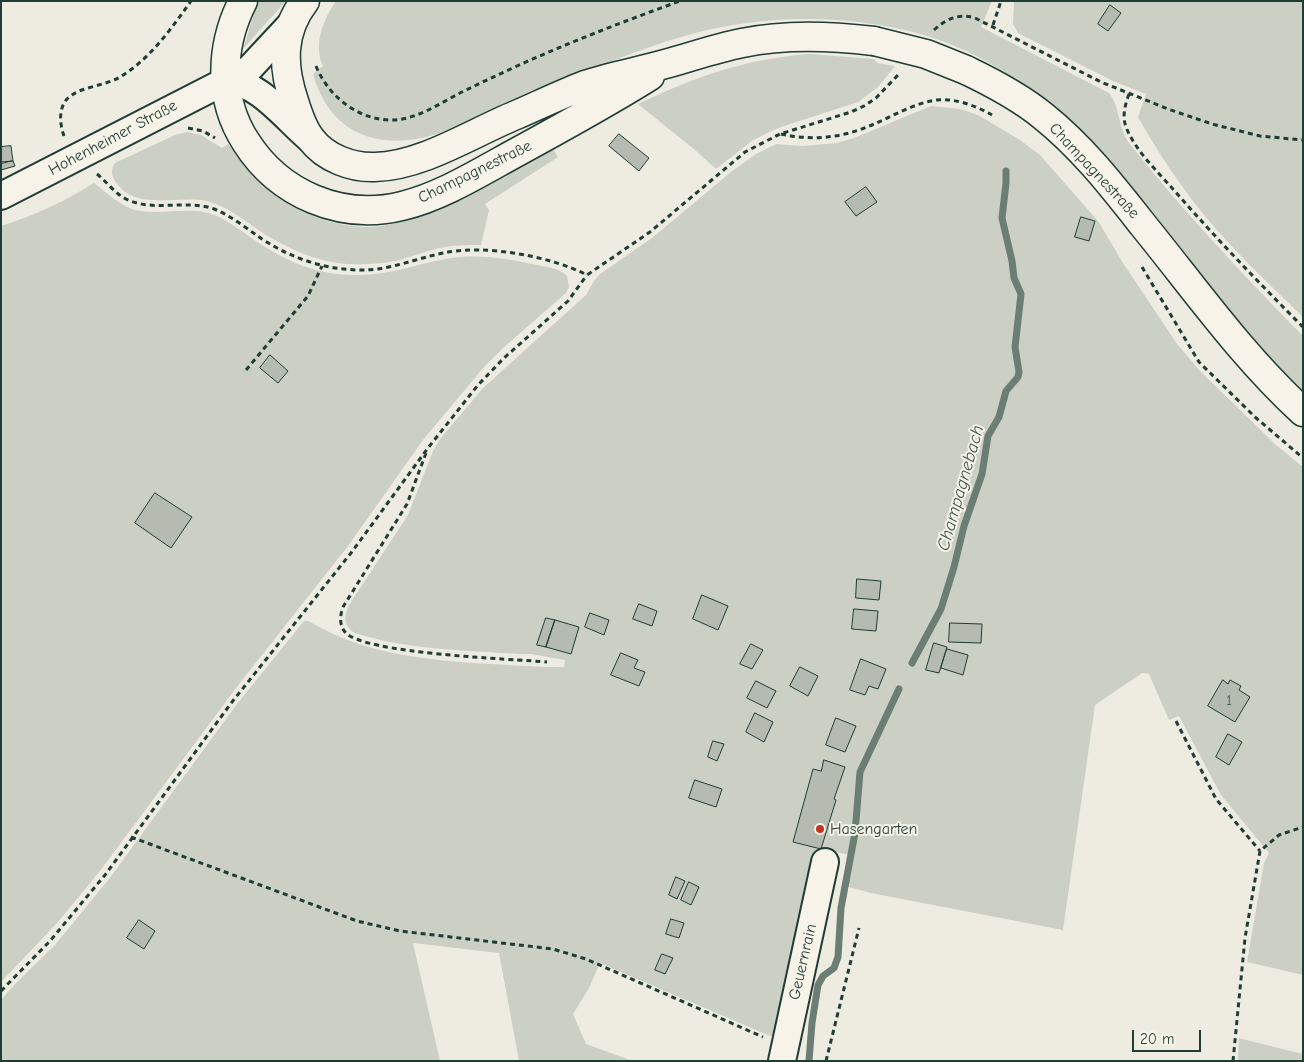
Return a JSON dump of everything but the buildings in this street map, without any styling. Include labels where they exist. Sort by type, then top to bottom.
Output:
[{"type":"main road","points":[[225,80],[226,52],[242,1]]},
{"type":"main road","name":"Hohenheimer Straße","points":[[290,25],[305,1]]},
{"type":"main road","name":"Champagnestraße","points":[[290,25],[286,43],[286,74],[298,113],[311,139],[327,154],[347,164],[366,167],[393,164],[428,155],[493,124],[584,86],[717,49],[768,39],[825,36],[874,41],[926,54],[966,70],[1008,92],[1033,109],[1064,135],[1083,154],[1131,210],[1236,342],[1268,379],[1303,412]]},
{"type":"main road","name":"Champagnestraße","points":[[225,80],[229,105],[238,127],[251,150],[268,170],[289,187],[313,200],[343,208],[372,210],[403,206],[455,185],[595,110],[670,63]]},
{"type":"street","name":"Hohenheimer Straße","points":[[1,196],[254,64],[290,25]]},
{"type":"street","name":"Champagnestraße","points":[[225,80],[239,82],[256,91],[311,139]]},
{"type":"street","name":"Geuernrain","points":[[783,1053],[825,862]]},
{"type":"path","points":[[75,159],[63,134],[61,121],[62,110],[67,99],[79,92],[110,82],[132,69],[166,36],[191,1]]},
{"type":"path","points":[[316,66],[321,78],[329,89],[359,114],[375,118],[398,120],[434,107],[470,88],[578,39],[680,1]]},
{"type":"path","points":[[1000,1],[992,26],[1049,56],[1129,94],[1212,124],[1260,136],[1303,140]]},
{"type":"path","points":[[1,991],[50,941],[78,908],[261,664],[351,553],[428,448],[490,372],[568,301],[587,274],[650,232],[745,152],[780,134],[851,112],[864,106],[876,98],[898,76]]},
{"type":"path","points":[[1129,94],[1125,105],[1124,119],[1129,133],[1143,154],[1199,219],[1303,327]]},
{"type":"path","points":[[780,134],[809,139],[838,136],[871,126],[901,111],[938,100],[967,104],[998,118]]},
{"type":"path","points":[[98,175],[128,200],[147,205],[192,205],[213,209],[232,218],[284,251],[322,266],[347,270],[373,270],[402,265],[445,253],[487,250],[564,264],[587,274]]},
{"type":"path","points":[[1139,263],[1199,362],[1248,411],[1303,458]]},
{"type":"path","points":[[246,370],[308,296],[322,266]]},
{"type":"path","points":[[428,448],[407,504],[343,607],[340,619],[344,631],[358,639],[400,649],[449,655],[547,662]]},
{"type":"path","points":[[1176,721],[1216,799],[1260,851]]},
{"type":"path","points":[[1233,1061],[1245,938],[1260,851],[1279,835],[1303,827]]},
{"type":"path","points":[[131,837],[357,921],[400,931],[559,950],[586,959],[783,1053]]},
{"type":"path","points":[[826,1061],[859,928]]},
{"type":"shaded area","points":[[258,1],[286,1],[243,49]]},
{"type":"shaded area","points":[[336,1],[992,1],[981,27],[1109,93],[1129,143],[1213,242],[1303,336],[1303,394],[1280,372],[1069,125],[1049,106],[1003,72],[964,50],[926,36],[886,26],[844,20],[801,19],[759,21],[719,27],[681,37],[619,58],[437,134],[396,141],[377,139],[360,134],[345,125],[332,112],[321,95],[313,74],[323,66],[320,58],[319,41],[327,16]]},
{"type":"shaded area","points":[[1014,1],[1303,1],[1303,317],[1227,241],[1204,215],[1177,179],[1138,117],[1146,94],[1113,81],[1018,33],[1013,24]]},
{"type":"shaded area","points":[[809,54],[874,59],[877,63],[895,66],[878,87],[858,102],[778,128],[753,140],[716,169],[638,104],[720,71],[763,60]]},
{"type":"shaded area","points":[[931,106],[960,109],[978,115],[1020,140],[1040,155],[1098,221],[1123,263],[1177,344],[1200,371],[1276,445],[1303,467],[1303,975],[1247,962],[1264,863],[1269,853],[1221,795],[1179,716],[1169,720],[1149,674],[1142,673],[1095,705],[1063,930],[871,893],[845,886],[851,855],[821,849],[802,914],[781,1038],[770,1036],[600,963],[589,988],[573,1014],[586,1044],[633,1061],[519,1061],[499,953],[413,943],[440,1061],[1,1061],[1,1000],[55,945],[109,879],[237,704],[304,621],[308,621],[345,639],[393,653],[470,663],[564,667],[565,660],[531,654],[456,650],[395,643],[355,633],[348,627],[346,613],[349,605],[408,515],[433,451],[440,439],[483,388],[586,295],[600,274],[652,238],[731,172],[756,154],[776,144],[803,146],[837,143],[854,138]]},
{"type":"shaded area","points":[[187,132],[201,135],[222,148],[228,144],[244,166],[259,181],[286,202],[317,217],[351,226],[368,227],[413,218],[463,197],[553,149],[558,157],[485,204],[489,210],[481,245],[445,247],[387,262],[347,264],[315,258],[285,246],[231,211],[207,201],[145,199],[123,191],[115,181],[112,172],[115,163],[175,135]]},
{"type":"shaded area","points":[[94,183],[119,202],[135,210],[145,212],[197,211],[217,216],[282,256],[315,270],[340,274],[366,275],[450,258],[491,257],[556,269],[567,276],[569,287],[566,293],[484,367],[423,440],[348,546],[236,688],[100,871],[58,922],[1,982],[1,226],[49,208]]},
{"type":"shaded area","points":[[1239,1038],[1303,1054],[1303,1061],[1238,1061]]},
{"type":"waterway","name":"Champagnebach","points":[[912,663],[941,609],[964,526],[982,474],[988,436],[999,417],[1006,391],[1018,377],[1019,372],[1015,347],[1021,294],[1014,278],[1002,218],[1006,171]]},
{"type":"waterway","name":"Champagnebach","points":[[809,1061],[818,985],[823,976],[834,968],[838,957],[841,908],[855,833],[860,772],[899,689]]},
{"type":"place","name":"Hasengarten","points":[[820,829]]}]
